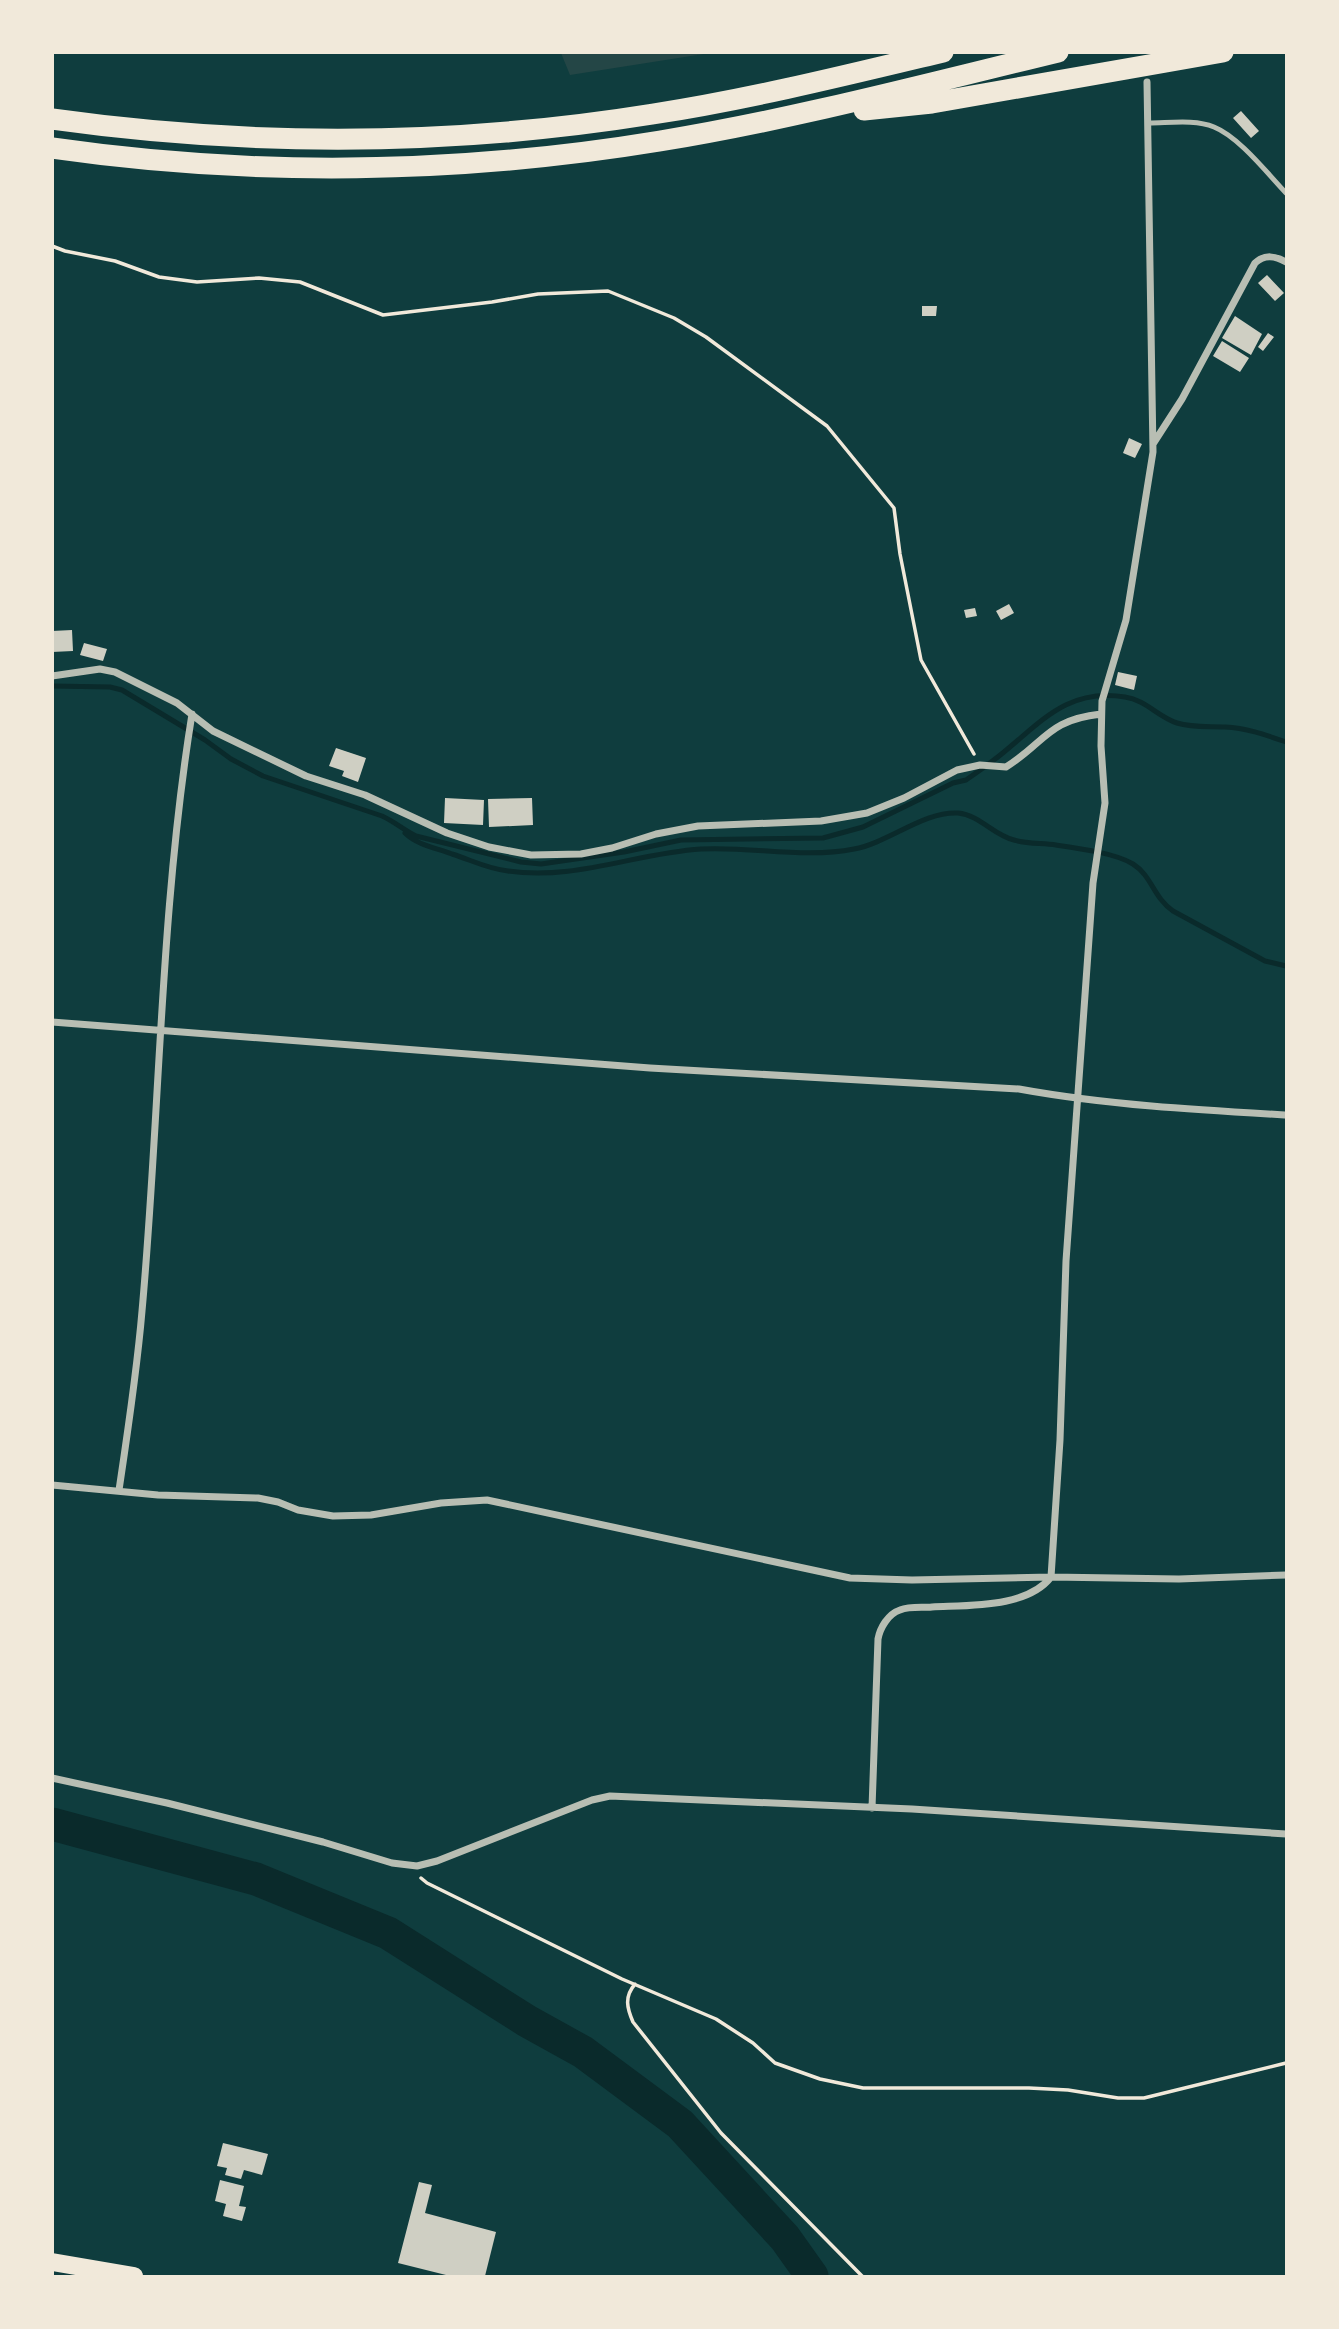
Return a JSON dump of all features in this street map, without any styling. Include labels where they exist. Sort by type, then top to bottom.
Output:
[{"type":"highway","points":[[52,119],[186,134],[289,139],[395,139],[477,135],[654,114],[943,52]]},
{"type":"highway","points":[[52,148],[185,163],[291,168],[398,167],[542,157],[659,141],[774,120],[1058,52]]},
{"type":"highway","points":[[774,120],[932,103],[1223,52]]},
{"type":"main road","points":[[52,2262],[134,2277]]},
{"type":"street","points":[[872,1808],[878,1639],[884,1623],[899,1610],[988,1604],[1020,1598],[1042,1588],[1051,1577],[1060,1440],[1066,1261],[1077,1099],[1095,859],[1105,794],[1101,714],[1105,685],[1126,620],[1153,445],[1147,82]]},
{"type":"street","points":[[1153,445],[1182,399],[1255,263],[1266,257],[1286,262]]},
{"type":"street","points":[[52,676],[100,669],[115,672],[177,703],[213,731],[306,776],[365,795],[447,833],[489,847],[531,855],[581,854],[698,826],[810,822],[867,813],[957,770],[980,765],[1006,767],[1057,726],[1077,717],[1101,714]]},
{"type":"street","points":[[119,1490],[142,1310],[182,774],[191,714]]},
{"type":"street","points":[[52,1022],[650,1068],[1019,1089],[1077,1099],[1190,1110],[1286,1115]]},
{"type":"street","points":[[52,1485],[158,1495],[258,1498],[298,1510],[333,1516],[372,1515],[440,1503],[487,1500],[850,1578],[912,1580],[1286,1575]]},
{"type":"street","points":[[52,1778],[167,1803],[411,1866],[437,1861],[592,1800],[610,1796],[912,1808],[1286,1834]]},
{"type":"lane","points":[[1149,123],[1196,123],[1215,127],[1237,143],[1286,193]]},
{"type":"path","points":[[52,246],[115,261],[159,277],[197,282],[259,278],[300,282],[383,315],[538,294],[608,291],[674,318],[706,337],[827,426],[894,509],[921,660],[980,765]]},
{"type":"path","points":[[411,1866],[427,1883],[635,1984],[716,2019],[752,2043],[775,2063],[820,2079],[863,2088],[1029,2088],[1068,2090],[1118,2098],[1144,2098],[1286,2063]]},
{"type":"path","points":[[635,1984],[629,1991],[627,2000],[633,2022],[721,2133],[862,2277]]},
{"type":"shaded area","points":[[561,53],[710,53],[570,75]]},
{"type":"building","points":[[1241,111],[1259,131],[1251,138],[1233,118]]},
{"type":"building","points":[[1267,275],[1284,293],[1275,301],[1258,283]]},
{"type":"building","points":[[922,306],[937,306],[936,316],[922,316]]},
{"type":"building","points":[[1235,316],[1262,334],[1251,355],[1222,338]]},
{"type":"building","points":[[1268,333],[1274,337],[1263,351],[1258,347]]},
{"type":"building","points":[[1222,341],[1249,358],[1240,372],[1213,356]]},
{"type":"building","points":[[1129,438],[1142,444],[1135,458],[1123,453]]},
{"type":"building","points":[[1009,604],[1014,613],[1001,620],[996,611]]},
{"type":"building","points":[[975,608],[977,616],[966,618],[964,610]]},
{"type":"building","points":[[72,630],[73,651],[52,652],[52,631]]},
{"type":"building","points":[[84,643],[107,649],[103,661],[80,655]]},
{"type":"building","points":[[1118,672],[1137,676],[1134,690],[1115,685]]},
{"type":"building","points":[[336,748],[366,758],[358,782],[342,776],[344,771],[329,766]]},
{"type":"building","points":[[445,798],[484,800],[483,825],[444,823]]},
{"type":"building","points":[[532,798],[533,825],[489,827],[488,799]]},
{"type":"building","points":[[223,2143],[268,2154],[262,2175],[244,2170],[241,2179],[225,2175],[227,2168],[217,2166]]},
{"type":"building","points":[[220,2180],[244,2186],[239,2206],[246,2207],[242,2221],[223,2216],[226,2204],[215,2201]]},
{"type":"building","points":[[419,2182],[432,2185],[425,2213],[496,2232],[485,2276],[450,2276],[398,2263]]},
{"type":"waterway","points":[[52,686],[110,687],[122,690],[205,740],[231,759],[263,776],[382,816],[416,836],[521,862],[541,864],[624,852],[681,840],[823,838],[863,827],[953,783],[966,780],[1058,709],[1088,697],[1125,697],[1139,701],[1177,723],[1241,729],[1286,742]]},
{"type":"waterway","points":[[405,833],[421,843],[493,868],[533,873],[581,869],[701,849],[835,852],[867,846],[932,817],[958,813],[973,817],[999,834],[1014,840],[1085,849],[1125,860],[1139,869],[1173,911],[1265,961],[1286,966]]},
{"type":"waterway","points":[[52,1824],[256,1879],[388,1933],[527,2021],[583,2052],[680,2124],[785,2238],[812,2276]]}]
